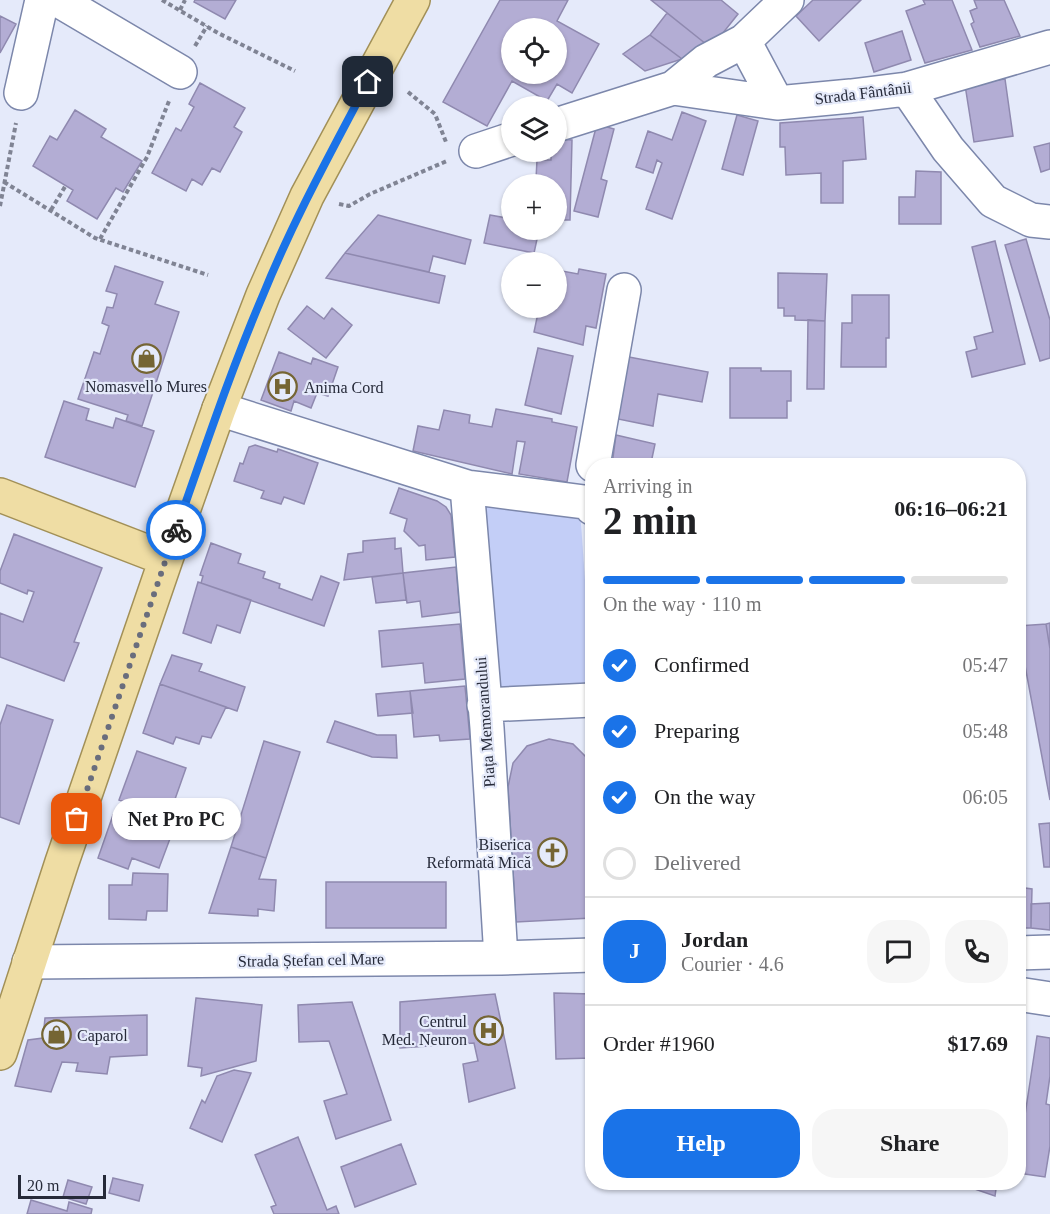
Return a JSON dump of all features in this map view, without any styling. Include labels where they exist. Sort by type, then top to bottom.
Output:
[{"type":"main road","points":[[0,1053],[69,841],[166,559],[219,409],[263,295],[307,196],[413,0]]},
{"type":"main road","points":[[0,495],[166,559]]},
{"type":"street","points":[[21,93],[42,0]]},
{"type":"street","points":[[58,0],[180,72]]},
{"type":"street","points":[[567,122],[673,88],[706,61],[744,41],[787,0]]},
{"type":"street","points":[[744,41],[777,103]]},
{"type":"street","name":"Strada Fântânii","points":[[673,88],[777,103],[907,89],[1050,47]]},
{"type":"street","points":[[907,89],[948,149],[993,201],[1031,220],[1050,222]]},
{"type":"street","points":[[461,146],[501,141]]},
{"type":"street","points":[[594,458],[624,290]]},
{"type":"street","points":[[219,409],[467,487],[585,502]]},
{"type":"street","name":"Piața Memorandului","points":[[467,487],[501,958]]},
{"type":"street","points":[[484,705],[585,700]]},
{"type":"street","points":[[1026,953],[1050,952]]},
{"type":"street","name":"Strada Ștefan cel Mare","points":[[29,962],[585,955]]},
{"type":"street","points":[[1026,995],[1050,999]]},
{"type":"path","points":[[162,0],[295,71]]},
{"type":"path","points":[[180,10],[185,0]]},
{"type":"path","points":[[100,239],[147,158],[180,72],[207,26]]},
{"type":"path","points":[[329,202],[349,207],[461,146],[435,114],[408,92]]},
{"type":"path","points":[[0,206],[21,93]]},
{"type":"path","points":[[4,182],[100,239],[208,275]]},
{"type":"path","points":[[51,210],[66,185]]},
{"type":"shaded area","points":[[476,496],[580,509],[585,580],[585,711],[492,718]]},
{"type":"building","points":[[195,0],[236,0],[225,19],[194,2]]},
{"type":"building","points":[[500,0],[568,0],[559,18],[501,18],[501,84],[510,84],[504,96],[501,96],[501,101],[487,126],[443,102]]},
{"type":"building","points":[[651,0],[721,0],[738,14],[711,48]]},
{"type":"building","points":[[813,0],[861,0],[819,41],[796,16]]},
{"type":"building","points":[[923,0],[952,0],[972,50],[925,63],[906,11],[925,4]]},
{"type":"building","points":[[974,0],[1004,0],[1020,36],[980,47],[971,24],[974,22],[970,11],[977,8]]},
{"type":"building","points":[[667,13],[711,48],[682,59],[650,35]]},
{"type":"building","points":[[0,16],[16,24],[0,53]]},
{"type":"building","points":[[567,26],[599,44],[572,93],[557,84],[567,84]]},
{"type":"building","points":[[902,31],[911,60],[874,72],[865,43]]},
{"type":"building","points":[[650,35],[682,59],[645,71],[623,54]]},
{"type":"building","points":[[1005,79],[1013,136],[974,142],[965,85]]},
{"type":"building","points":[[200,83],[245,108],[234,127],[242,132],[220,172],[212,168],[202,185],[192,179],[186,191],[152,173],[176,128],[181,131],[194,107],[189,104]]},
{"type":"building","points":[[517,84],[557,84],[550,96],[538,96]]},
{"type":"building","points":[[75,110],[106,129],[101,137],[142,161],[123,192],[116,188],[97,219],[67,201],[73,190],[33,166],[50,136],[57,140]]},
{"type":"building","points":[[682,112],[706,121],[672,219],[646,209],[662,163],[657,160],[653,173],[636,167],[648,131],[672,140]]},
{"type":"building","points":[[737,115],[758,121],[743,175],[722,169]]},
{"type":"building","points":[[863,117],[866,159],[843,161],[843,203],[821,203],[821,173],[786,175],[785,147],[780,147],[780,123]]},
{"type":"building","points":[[597,124],[614,129],[601,179],[607,181],[598,217],[574,211]]},
{"type":"building","points":[[567,140],[572,140],[570,220],[567,220],[567,174],[536,174],[537,162],[567,162]]},
{"type":"building","points":[[1050,143],[1050,169],[1041,172],[1034,147]]},
{"type":"building","points":[[916,171],[941,172],[941,224],[899,224],[899,197],[915,197]]},
{"type":"building","points":[[378,215],[471,240],[465,264],[433,256],[429,272],[345,253]]},
{"type":"building","points":[[490,215],[501,217],[501,240],[537,240],[534,252],[484,243]]},
{"type":"building","points":[[1026,239],[1050,320],[1050,358],[1040,361],[1005,245]]},
{"type":"building","points":[[995,241],[1025,364],[972,377],[966,352],[977,349],[974,337],[993,332],[972,247]]},
{"type":"building","points":[[345,253],[445,276],[439,303],[326,278]]},
{"type":"building","points":[[115,266],[163,282],[155,304],[179,312],[142,426],[126,421],[128,415],[78,399],[94,352],[100,354],[109,326],[102,323],[107,307],[113,308],[117,294],[106,291]]},
{"type":"building","points":[[579,269],[606,274],[596,328],[586,326],[583,345],[534,332],[537,318],[567,318],[567,272],[578,274]]},
{"type":"building","points":[[778,273],[827,274],[825,321],[795,320],[795,316],[784,316],[784,308],[778,308]]},
{"type":"building","points":[[852,295],[889,295],[886,367],[841,367],[842,323],[852,323]]},
{"type":"building","points":[[307,306],[324,319],[332,308],[352,325],[326,358],[288,329]]},
{"type":"building","points":[[808,320],[825,321],[824,389],[807,389]]},
{"type":"building","points":[[538,348],[573,356],[561,414],[525,405]]},
{"type":"building","points":[[279,352],[311,364],[313,358],[338,367],[328,396],[317,393],[311,408],[294,401],[291,411],[261,400]]},
{"type":"building","points":[[629,357],[708,372],[702,402],[658,394],[653,426],[618,419]]},
{"type":"building","points":[[730,368],[791,371],[791,401],[787,401],[787,418],[730,418]]},
{"type":"building","points":[[64,401],[89,409],[86,420],[113,428],[116,418],[154,431],[135,487],[45,457]]},
{"type":"building","points":[[496,409],[552,419],[552,422],[577,427],[567,482],[519,474],[525,442],[517,441],[512,474],[413,451],[418,426],[439,430],[444,410],[470,415],[469,423],[492,427]]},
{"type":"building","points":[[616,435],[655,444],[652,458],[613,458]]},
{"type":"building","points":[[255,445],[277,452],[278,449],[318,463],[304,504],[284,497],[281,504],[261,498],[264,491],[234,481],[249,447]]},
{"type":"building","points":[[399,488],[437,501],[446,507],[451,515],[455,557],[426,560],[425,545],[419,546],[404,531],[407,519],[390,513]]},
{"type":"building","points":[[14,534],[102,568],[74,642],[79,643],[64,681],[0,657],[0,613],[23,622],[34,592],[28,590],[27,594],[0,583],[0,571]]},
{"type":"building","points":[[395,538],[395,549],[401,548],[403,573],[344,580],[348,554],[363,552],[363,541]]},
{"type":"building","points":[[211,543],[241,554],[238,563],[265,572],[263,578],[280,584],[279,588],[312,600],[321,576],[339,583],[324,626],[201,583],[203,576],[200,575]]},
{"type":"building","points":[[456,567],[460,612],[422,617],[420,601],[407,603],[403,573]]},
{"type":"building","points":[[403,573],[406,600],[376,603],[372,577]]},
{"type":"building","points":[[198,582],[251,600],[240,633],[217,625],[211,643],[183,633]]},
{"type":"building","points":[[1050,623],[1050,649],[1046,624]]},
{"type":"building","points":[[460,624],[465,679],[425,683],[423,663],[382,667],[379,631]]},
{"type":"building","points":[[1046,624],[1050,649],[1050,800],[1026,671],[1026,625]]},
{"type":"building","points":[[172,655],[202,664],[199,671],[245,687],[237,711],[160,684]]},
{"type":"building","points":[[160,684],[226,707],[211,738],[202,736],[199,744],[176,737],[173,744],[143,733]]},
{"type":"building","points":[[465,686],[470,739],[440,741],[439,735],[414,737],[410,691]]},
{"type":"building","points":[[410,691],[413,713],[378,716],[376,694]]},
{"type":"building","points":[[7,705],[53,720],[19,824],[0,817],[0,725]]},
{"type":"building","points":[[335,721],[377,735],[396,735],[397,758],[372,757],[327,742]]},
{"type":"building","name":"Biserica Reformată Mică","points":[[549,739],[573,744],[585,756],[585,918],[516,922],[508,787],[513,763],[527,746]]},
{"type":"building","points":[[264,741],[300,752],[266,858],[231,847]]},
{"type":"building","points":[[137,751],[186,768],[174,802],[180,804],[172,829],[136,816],[139,807],[119,800]]},
{"type":"building","points":[[113,815],[171,836],[159,868],[132,858],[128,869],[98,858]]},
{"type":"building","points":[[1050,823],[1050,867],[1044,867],[1039,824]]},
{"type":"building","points":[[231,847],[266,858],[259,879],[276,880],[274,911],[258,909],[258,916],[209,913]]},
{"type":"building","points":[[133,873],[168,874],[167,911],[147,911],[146,920],[109,919],[109,885],[132,885]]},
{"type":"building","points":[[326,882],[446,882],[446,928],[326,928]]},
{"type":"building","points":[[1026,888],[1032,889],[1031,928],[1026,928]]},
{"type":"building","points":[[1050,903],[1050,930],[1031,928],[1031,904]]},
{"type":"building","points":[[554,993],[585,994],[585,1058],[556,1059]]},
{"type":"building","points":[[495,994],[515,1088],[469,1102],[463,1064],[478,1061],[474,1043],[400,1048],[400,1002]]},
{"type":"building","points":[[196,998],[262,1005],[256,1061],[201,1076],[202,1068],[188,1066]]},
{"type":"building","points":[[352,1002],[391,1120],[336,1139],[324,1101],[347,1094],[329,1041],[299,1042],[298,1005]]},
{"type":"building","points":[[147,1015],[147,1055],[110,1057],[107,1074],[76,1071],[78,1063],[62,1062],[51,1092],[15,1086],[28,1040],[43,1038],[45,1018]]},
{"type":"building","points":[[1037,1036],[1050,1038],[1050,1076],[1046,1104],[1050,1105],[1050,1146],[1045,1177],[1026,1174],[1026,1108]]},
{"type":"building","points":[[234,1070],[251,1073],[222,1142],[190,1128],[202,1100],[205,1103],[217,1076]]},
{"type":"building","points":[[298,1137],[327,1210],[336,1206],[339,1214],[274,1214],[271,1207],[276,1205],[255,1155]]},
{"type":"building","points":[[401,1144],[416,1184],[355,1207],[341,1167]]},
{"type":"building","points":[[113,1178],[143,1185],[139,1201],[109,1193]]},
{"type":"building","points":[[68,1180],[92,1187],[86,1204],[63,1197]]},
{"type":"building","points":[[977,1190],[996,1190],[995,1196]]},
{"type":"building","points":[[31,1200],[67,1211],[69,1202],[92,1209],[91,1214],[27,1214]]},
{"type":"way so far","points":[[77,819],[176,530]]},
{"type":"place","name":"Nomasvello Mures","points":[[146,358]]},
{"type":"place","name":"Anima Cord","points":[[283,387]]},
{"type":"place","name":"Net Pro PC","points":[[77,819]]},
{"type":"place","name":"Biserica Reformată Mică","points":[[552,853]]},
{"type":"place","name":"Centrul Med. Neuron","points":[[488,1030]]},
{"type":"place","name":"Caparol","points":[[56,1035]]},
{"type":"route","points":[[176,530],[263,295],[307,196],[368,82]]}]
